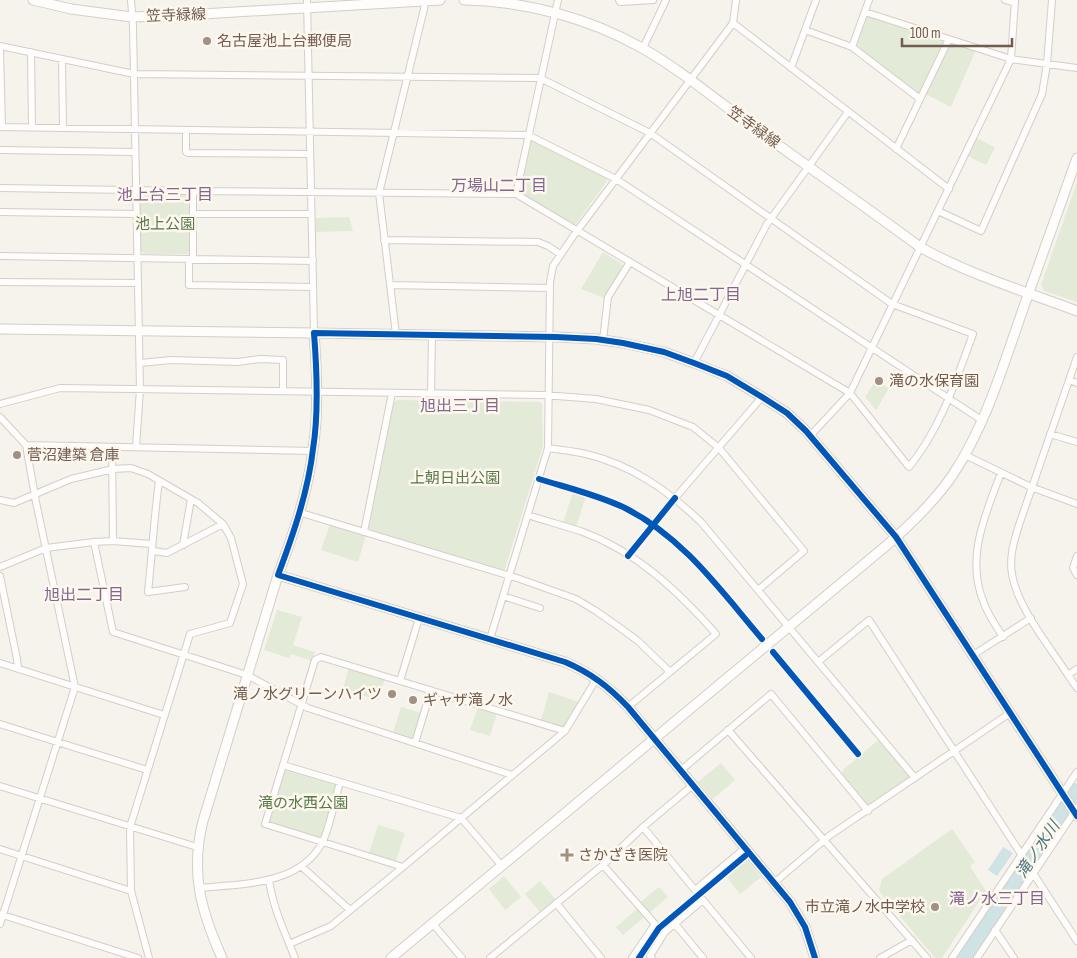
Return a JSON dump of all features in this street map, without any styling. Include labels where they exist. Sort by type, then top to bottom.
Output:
[{"type":"street","name":"笠寺緑線","points":[[34,0],[71,9],[132,17],[307,4],[440,0]]},
{"type":"street","points":[[131,0],[140,363],[136,447]]},
{"type":"street","points":[[396,334],[379,193],[425,0]]},
{"type":"street","name":"笠寺緑線","points":[[464,0],[502,2],[555,13],[607,30],[643,48],[920,247],[963,270],[1077,311]]},
{"type":"street","points":[[516,194],[558,0]]},
{"type":"street","points":[[619,0],[620,2],[654,0]]},
{"type":"street","points":[[643,48],[666,0]]},
{"type":"street","points":[[490,640],[548,448],[550,288],[552,269],[560,254],[732,23],[736,0]]},
{"type":"street","points":[[791,68],[815,0]]},
{"type":"street","points":[[852,47],[869,0]]},
{"type":"street","points":[[810,436],[850,393],[1011,59],[1015,2],[1005,0]]},
{"type":"street","points":[[938,210],[981,231],[1042,94],[1047,64],[1052,0]]},
{"type":"street","points":[[222,958],[204,916],[198,888],[197,848],[203,821],[298,512],[313,450],[316,392],[307,4]]},
{"type":"street","points":[[865,12],[1011,59],[1077,68]]},
{"type":"street","points":[[732,23],[948,189]]},
{"type":"street","points":[[805,30],[852,47],[920,99]]},
{"type":"street","points":[[896,149],[949,39]]},
{"type":"street","points":[[0,46],[134,74],[540,78],[650,133],[892,304],[973,334],[949,399],[930,437],[909,466],[850,393],[516,194],[0,188]]},
{"type":"street","points":[[0,50],[1,127],[528,135],[616,179],[983,421]]},
{"type":"street","points":[[31,52],[32,128]]},
{"type":"street","points":[[62,59],[63,128]]},
{"type":"street","points":[[694,363],[770,218],[848,112]]},
{"type":"street","points":[[186,130],[186,152],[188,153],[310,154]]},
{"type":"street","points":[[0,150],[136,152]]},
{"type":"street","points":[[391,958],[896,537],[934,498],[951,478],[966,455],[992,400],[1077,158]]},
{"type":"street","points":[[193,191],[190,285],[313,287]]},
{"type":"street","points":[[0,212],[136,214]]},
{"type":"street","points":[[193,214],[311,214]]},
{"type":"street","points":[[384,240],[538,242],[544,243],[560,254]]},
{"type":"street","points":[[0,256],[313,261]]},
{"type":"street","points":[[603,340],[608,297],[630,262]]},
{"type":"street","points":[[0,282],[138,283]]},
{"type":"street","points":[[390,285],[550,288]]},
{"type":"street","points":[[0,329],[396,334],[603,340],[651,349],[727,376],[787,413],[810,436],[896,537],[1075,811],[977,958]]},
{"type":"street","points":[[432,335],[432,394]]},
{"type":"street","points":[[1077,357],[1031,488],[1014,542],[1011,560],[1016,590],[1031,618],[1077,688]]},
{"type":"street","points":[[140,363],[171,360],[238,362],[260,359],[283,360],[283,391]]},
{"type":"street","points":[[1069,380],[1077,383]]},
{"type":"street","points":[[0,404],[54,389],[140,389],[548,396],[596,399],[649,410],[692,427],[719,448],[804,551],[758,590]]},
{"type":"street","points":[[364,532],[392,394]]},
{"type":"street","points":[[676,498],[762,397]]},
{"type":"street","points":[[0,417],[26,445],[76,687],[22,856],[1,915],[0,924]]},
{"type":"street","points":[[1050,434],[1077,442]]},
{"type":"street","points":[[26,445],[313,450]]},
{"type":"street","points":[[112,447],[113,541]]},
{"type":"street","points":[[548,448],[585,454],[623,466],[653,482],[676,498],[701,522],[916,778]]},
{"type":"street","points":[[966,455],[1031,488],[1077,504]]},
{"type":"street","points":[[0,500],[14,503],[71,479],[113,469],[137,469],[191,499],[223,524],[231,538],[243,584],[230,623],[190,634],[130,827],[131,891],[150,958]]},
{"type":"street","points":[[1001,473],[980,533],[976,576],[983,601],[1003,637]]},
{"type":"street","points":[[159,481],[148,592],[185,587]]},
{"type":"street","points":[[183,545],[191,499]]},
{"type":"street","points":[[298,512],[509,576],[576,599],[596,610],[638,641],[670,672]]},
{"type":"street","points":[[528,515],[583,532],[615,548],[657,574],[686,601],[716,634],[628,707]]},
{"type":"street","points":[[0,568],[46,548],[94,542],[113,541],[152,548],[167,553],[223,524]]},
{"type":"street","points":[[94,542],[113,632],[247,675],[302,706],[512,775]]},
{"type":"street","points":[[1077,556],[1073,568],[1077,575]]},
{"type":"street","points":[[278,575],[565,662],[597,678],[628,707],[799,915],[808,933],[815,958]]},
{"type":"street","points":[[0,576],[18,668]]},
{"type":"street","points":[[503,596],[540,608]]},
{"type":"street","points":[[400,681],[419,618]]},
{"type":"street","points":[[973,655],[1031,618]]},
{"type":"street","points":[[818,662],[868,620],[1021,854]]},
{"type":"street","points":[[404,866],[266,824],[315,660],[321,657],[565,731]]},
{"type":"street","points":[[0,663],[164,715]]},
{"type":"street","points":[[1068,675],[1077,669]]},
{"type":"street","points":[[290,944],[331,926],[565,731],[597,678]]},
{"type":"street","points":[[415,743],[431,690]]},
{"type":"street","points":[[680,770],[771,694],[868,811]]},
{"type":"street","points":[[774,883],[825,840],[1010,713]]},
{"type":"street","points":[[0,724],[147,770]]},
{"type":"street","points":[[728,730],[927,958]]},
{"type":"street","points":[[283,764],[461,818],[502,866]]},
{"type":"street","points":[[952,958],[1077,772]]},
{"type":"street","points":[[198,888],[269,880],[285,875],[300,866],[322,842],[340,782]]},
{"type":"street","points":[[490,958],[603,865],[643,827],[693,785]]},
{"type":"street","points":[[0,786],[197,848]]},
{"type":"street","points":[[643,827],[695,890],[745,848]]},
{"type":"street","points":[[0,849],[131,891]]},
{"type":"street","points":[[603,865],[654,924],[632,958]]},
{"type":"street","points":[[300,866],[350,910]]},
{"type":"street","points":[[1033,874],[1077,941]]},
{"type":"street","points":[[269,880],[272,896],[295,958]]},
{"type":"street","points":[[652,958],[650,956],[665,932],[703,900],[751,958]]},
{"type":"street","points":[[556,903],[601,958]]},
{"type":"street","points":[[1,915],[138,958]]},
{"type":"street","points":[[433,924],[462,958]]},
{"type":"street","points":[[674,924],[702,958]]},
{"type":"street","points":[[995,930],[1014,958]]},
{"type":"street","points":[[880,958],[912,940]]},
{"type":"green space","points":[[869,16],[942,39],[944,43],[921,91],[917,93],[857,48],[856,44],[865,18]]},
{"type":"green space","points":[[953,43],[976,50],[951,107],[925,94],[949,45]]},
{"type":"green space","points":[[976,138],[995,147],[986,165],[968,156]]},
{"type":"green space","points":[[534,140],[606,178],[607,181],[576,224],[571,224],[519,191],[529,142]]},
{"type":"green space","points":[[1077,182],[1077,302],[1044,291],[1041,285]]},
{"type":"green space","name":"池上公園","points":[[143,194],[187,194],[191,197],[191,251],[188,254],[145,254],[140,250],[139,199]]},
{"type":"green space","points":[[349,217],[353,231],[316,232],[316,218]]},
{"type":"green space","points":[[603,252],[622,264],[623,268],[605,298],[581,289]]},
{"type":"green space","points":[[876,380],[889,388],[876,410],[865,397]]},
{"type":"green space","name":"上朝日出公園","points":[[397,400],[540,402],[542,404],[543,446],[505,569],[502,571],[371,531],[368,528],[394,402]]},
{"type":"green space","points":[[573,492],[586,496],[576,527],[563,523]]},
{"type":"green space","points":[[330,524],[366,535],[358,562],[321,550]]},
{"type":"green space","points":[[277,610],[302,617],[293,645],[315,652],[312,661],[291,654],[289,658],[264,650]]},
{"type":"green space","points":[[349,667],[385,678],[378,700],[343,689]]},
{"type":"green space","points":[[549,692],[579,702],[566,725],[562,727],[541,720]]},
{"type":"green space","points":[[401,707],[421,713],[414,736],[410,738],[393,733]]},
{"type":"green space","points":[[478,707],[497,713],[490,736],[470,730]]},
{"type":"green space","points":[[877,741],[882,742],[909,775],[909,780],[871,805],[865,803],[842,776],[843,770]]},
{"type":"green space","points":[[721,763],[735,780],[713,799],[698,782]]},
{"type":"green space","name":"滝の水西公園","points":[[289,769],[335,783],[337,786],[322,835],[319,838],[271,823],[270,820],[284,771]]},
{"type":"green space","points":[[378,825],[405,833],[396,861],[369,853]]},
{"type":"green space","points":[[952,829],[975,862],[970,866],[986,891],[942,958],[935,958],[879,891],[882,879]]},
{"type":"green space","points":[[744,860],[747,860],[761,877],[740,894],[726,876]]},
{"type":"green space","points":[[504,876],[521,897],[505,910],[489,889]]},
{"type":"green space","points":[[540,881],[556,900],[540,912],[525,894]]},
{"type":"green space","points":[[659,887],[668,897],[649,913],[639,903]]},
{"type":"green space","points":[[637,909],[644,917],[623,935],[616,927]]},
{"type":"shaded area","points":[[1003,847],[1013,853],[997,876],[988,870]]},
{"type":"waterway","name":"滝ノ水川","points":[[964,958],[1077,790]]},
{"type":"cycle path","points":[[815,958],[805,927],[790,902],[628,707],[599,681],[565,662],[278,575],[299,513],[311,465],[317,406],[314,333],[596,339],[664,352],[727,376],[762,397],[787,413],[806,431],[896,537],[1077,816]]},
{"type":"cycle path","points":[[539,479],[604,499],[646,520],[665,534],[700,566],[762,639]]},
{"type":"cycle path","points":[[628,556],[675,498]]},
{"type":"cycle path","points":[[773,652],[858,754]]},
{"type":"cycle path","points":[[639,958],[659,928],[745,856]]},
{"type":"place","name":"名古屋池上台郵便局","points":[[207,41]]},
{"type":"place","name":"滝の水保育園","points":[[879,381]]},
{"type":"place","name":"菅沼建築 倉庫","points":[[17,455]]},
{"type":"place","name":"滝ノ水グリーンハイツ","points":[[392,694]]},
{"type":"place","name":"ギャザ滝ノ水","points":[[413,700]]},
{"type":"place","name":"さかざき医院","points":[[567,855]]},
{"type":"place","name":"市立滝ノ水中学校","points":[[935,907]]},
{"type":"district","name":"万場山二丁目","points":[[499,185]]},
{"type":"district","name":"池上台三丁目","points":[[165,194]]},
{"type":"district","name":"上旭二丁目","points":[[701,294]]},
{"type":"district","name":"旭出三丁目","points":[[460,405]]},
{"type":"district","name":"旭出二丁目","points":[[84,594]]},
{"type":"district","name":"滝ノ水三丁目","points":[[997,898]]}]
